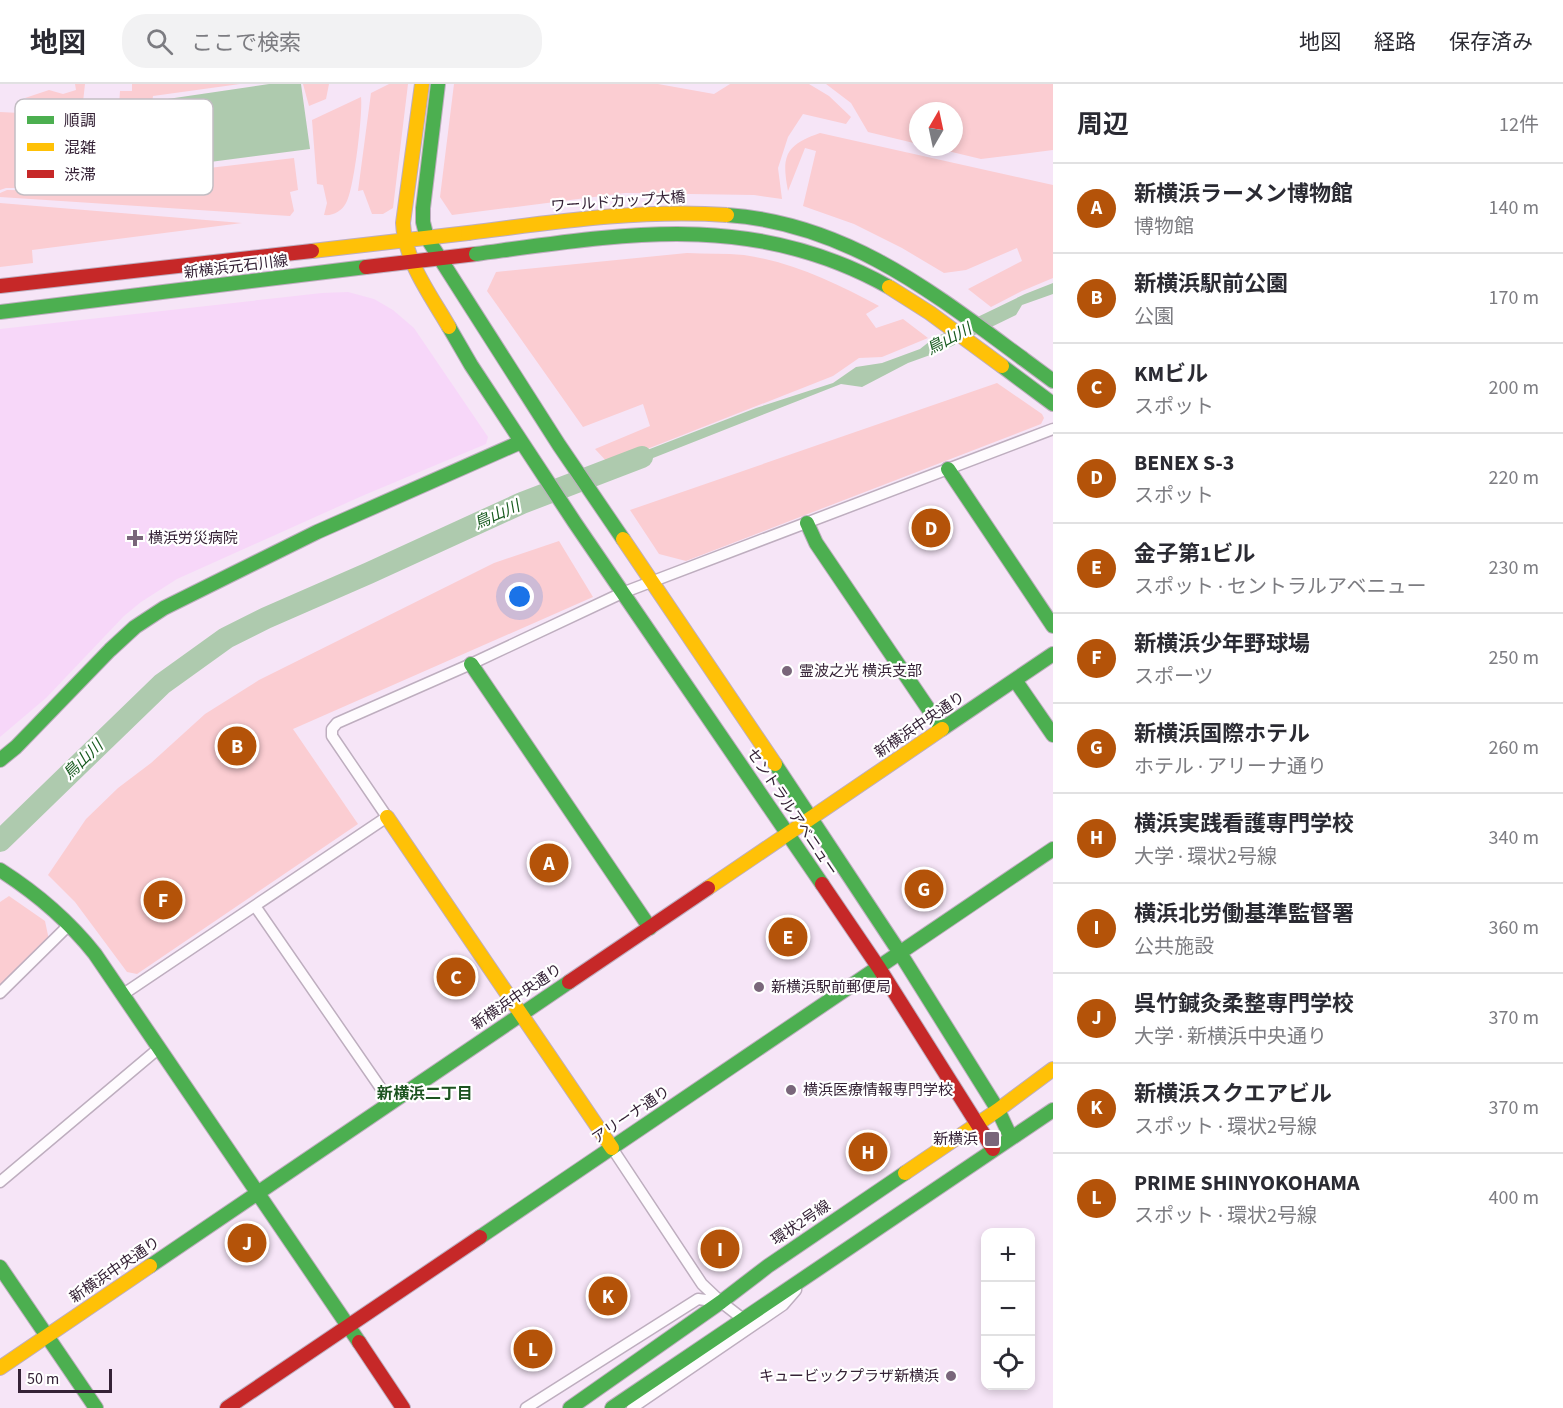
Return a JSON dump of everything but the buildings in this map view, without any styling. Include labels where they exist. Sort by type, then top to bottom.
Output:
[{"type":"street","points":[[404,241],[403,223],[422,84]]},
{"type":"street","points":[[427,238],[423,222],[423,208],[438,84]]},
{"type":"street","name":"ワールドカップ大橋","points":[[468,233],[649,214],[726,215],[772,221],[828,237],[881,262],[934,295],[1053,381]]},
{"type":"street","name":"新横浜元石川線","points":[[0,286],[468,233]]},
{"type":"street","name":"新横浜元石川線","points":[[0,312],[610,238],[672,233],[723,234],[770,240],[821,255],[874,279],[922,309],[1053,404]]},
{"type":"street","name":"セントラルアベニュー","points":[[427,238],[559,446],[812,818],[998,1110],[1011,1138]]},
{"type":"street","name":"セントラルアベニュー","points":[[404,241],[412,263],[442,318],[531,458],[879,968],[993,1149]]},
{"type":"street","points":[[743,1318],[702,1284],[332,736],[332,729],[337,723],[471,664],[622,592],[1053,429]]},
{"type":"street","points":[[0,760],[110,650],[135,627],[157,612],[317,532],[521,442]]},
{"type":"street","points":[[948,469],[1053,626]]},
{"type":"street","points":[[807,523],[816,543],[942,729]]},
{"type":"street","name":"新横浜中央通り","points":[[0,1368],[1053,654]]},
{"type":"street","points":[[471,664],[650,927]]},
{"type":"street","points":[[1015,680],[1053,735]]},
{"type":"street","points":[[122,995],[387,817]]},
{"type":"street","name":"アリーナ通り","points":[[227,1408],[1053,849]]},
{"type":"street","points":[[0,870],[19,882],[70,924],[95,954],[403,1408]]},
{"type":"street","points":[[255,906],[391,1103]]},
{"type":"street","points":[[0,993],[70,924]]},
{"type":"street","points":[[0,1182],[158,1049]]},
{"type":"street","name":"環状2号線","points":[[570,1408],[721,1302],[768,1266],[998,1110],[1053,1069]]},
{"type":"street","points":[[612,1408],[1053,1110]]},
{"type":"street","points":[[0,1267],[96,1408]]},
{"type":"street","points":[[632,1408],[783,1305],[805,1277]]},
{"type":"street","points":[[526,1408],[698,1299],[721,1302]]},
{"type":"shaded area","points":[[75,84],[85,84],[83,99],[25,98],[49,90],[63,94],[76,90]]},
{"type":"shaded area","points":[[132,84],[240,84],[153,96],[153,99],[119,99],[120,91],[132,91]]},
{"type":"shaded area","points":[[303,84],[329,84],[326,99],[309,106]]},
{"type":"shaded area","points":[[389,84],[408,84],[393,208],[383,214],[372,214],[363,190],[358,191],[371,93]]},
{"type":"shaded area","points":[[454,84],[658,84],[714,94],[730,84],[809,84],[829,96],[851,117],[846,124],[803,114],[788,137],[778,168],[782,199],[754,195],[625,193],[452,215],[440,197]]},
{"type":"shaded area","points":[[826,84],[1053,84],[1053,150],[981,159],[963,155],[963,102],[909,102],[909,142],[868,132],[851,103]]},
{"type":"shaded area","points":[[361,97],[357,151],[349,195],[340,211],[324,215],[327,203],[323,185],[317,184],[312,120]]},
{"type":"shaded area","points":[[0,112],[15,113],[15,188],[0,190]]},
{"type":"shaded area","points":[[820,133],[909,153],[909,156],[923,156],[1053,185],[1053,278],[991,307],[968,289],[1022,261],[1017,248],[966,270],[944,273],[902,248],[854,224],[803,206],[816,151],[805,148],[788,191],[785,168],[786,160],[793,147]]},
{"type":"shaded area","points":[[294,158],[298,190],[290,192],[294,211],[290,216],[0,197],[0,193],[7,190],[15,190],[15,195],[213,195],[213,167]]},
{"type":"shaded area","points":[[0,203],[242,223],[32,250],[33,263],[0,267]]},
{"type":"shaded area","points":[[687,253],[744,255],[797,268],[879,306],[866,314],[876,328],[903,319],[928,338],[882,357],[859,358],[833,376],[609,464],[595,449],[650,426],[643,404],[583,427],[487,291],[496,272]]},
{"type":"shaded area","name":"横浜労災病院","points":[[348,292],[374,299],[393,310],[414,328],[488,437],[486,444],[362,496],[177,579],[124,616],[46,698],[0,737],[0,329]]},
{"type":"shaded area","points":[[997,383],[1042,414],[1044,418],[1041,424],[686,561],[659,554],[630,510]]},
{"type":"shaded area","points":[[559,541],[593,597],[293,729],[358,824],[137,974],[127,972],[75,902],[48,875],[86,819],[118,788],[151,763],[205,714],[259,680],[494,563]]},
{"type":"shaded area","points":[[9,896],[45,921],[49,940],[0,987],[0,902]]},
{"type":"water","points":[[269,84],[301,84],[310,149],[213,162],[213,99],[168,99]]},
{"type":"water","points":[[1053,283],[1053,294],[1022,305],[1016,315],[944,350],[908,363],[862,387],[841,384],[615,473],[611,464],[756,408],[833,383],[856,367],[882,363],[920,349],[934,338]]},
{"type":"waterway","name":"鳥山川","points":[[0,841],[162,684],[226,638],[522,503],[642,457]]},
{"type":"traffic: fast","points":[[438,84],[423,208],[423,222],[427,238],[559,445],[623,539]]},
{"type":"traffic: fast","points":[[727,215],[770,221],[810,231],[848,246],[920,285],[1022,358]]},
{"type":"traffic: fast","points":[[476,254],[635,235],[686,234],[737,237],[787,247],[838,263],[889,287]]},
{"type":"traffic: fast","points":[[0,312],[366,267]]},
{"type":"traffic: fast","points":[[449,327],[471,365],[575,523],[822,884]]},
{"type":"traffic: fast","points":[[1022,358],[1053,381]]},
{"type":"traffic: fast","points":[[1002,366],[1053,404]]},
{"type":"traffic: fast","points":[[0,760],[16,747],[110,650],[135,627],[164,608],[317,532],[521,442]]},
{"type":"traffic: fast","points":[[948,469],[1053,626]]},
{"type":"traffic: fast","points":[[807,523],[816,543],[942,729]]},
{"type":"traffic: fast","points":[[942,729],[1053,654]]},
{"type":"traffic: fast","points":[[471,664],[650,928]]},
{"type":"traffic: fast","points":[[1015,680],[1053,735]]},
{"type":"traffic: fast","points":[[775,764],[900,953],[998,1110],[1011,1138]]},
{"type":"traffic: fast","points":[[480,1237],[1053,849]]},
{"type":"traffic: fast","points":[[0,870],[51,908],[95,954],[359,1342]]},
{"type":"traffic: fast","points":[[150,1266],[569,982]]},
{"type":"traffic: fast","points":[[612,1408],[1053,1110]]},
{"type":"traffic: fast","points":[[570,1408],[721,1302],[768,1266],[905,1173]]},
{"type":"traffic: fast","points":[[0,1267],[96,1408]]},
{"type":"traffic: slow","points":[[422,84],[403,223],[413,264],[449,327]]},
{"type":"traffic: slow","points":[[468,233],[629,215],[727,215]]},
{"type":"traffic: slow","points":[[312,251],[468,233]]},
{"type":"traffic: slow","points":[[889,287],[930,313],[1002,366]]},
{"type":"traffic: slow","points":[[623,539],[775,764]]},
{"type":"traffic: slow","points":[[708,888],[942,729]]},
{"type":"traffic: slow","points":[[387,817],[612,1148]]},
{"type":"traffic: slow","points":[[905,1173],[998,1110],[1053,1069]]},
{"type":"traffic: slow","points":[[0,1368],[150,1266]]},
{"type":"traffic: jam","points":[[0,286],[312,251]]},
{"type":"traffic: jam","points":[[366,267],[476,254]]},
{"type":"traffic: jam","points":[[822,884],[879,968],[993,1149]]},
{"type":"traffic: jam","points":[[569,982],[708,888]]},
{"type":"traffic: jam","points":[[227,1408],[480,1237]]},
{"type":"traffic: jam","points":[[359,1342],[403,1408]]},
{"type":"place","name":"BENEX S-3","points":[[931,528]]},
{"type":"place","name":"横浜労災病院","points":[[135,538]]},
{"type":"place","name":"霊波之光 横浜支部","points":[[787,671]]},
{"type":"place","name":"新横浜駅前公園","points":[[237,746]]},
{"type":"place","name":"新横浜ラーメン博物館","points":[[549,863]]},
{"type":"place","name":"新横浜国際ホテル","points":[[924,889]]},
{"type":"place","name":"新横浜少年野球場","points":[[163,900]]},
{"type":"place","name":"金子第1ビル","points":[[788,937]]},
{"type":"place","name":"KMビル","points":[[456,977]]},
{"type":"place","name":"新横浜駅前郵便局","points":[[759,987]]},
{"type":"place","name":"横浜医療情報専門学校","points":[[791,1090]]},
{"type":"place","name":"新横浜","points":[[992,1139]]},
{"type":"place","name":"横浜実践看護専門学校","points":[[868,1152]]},
{"type":"place","name":"呉竹鍼灸柔整専門学校","points":[[247,1243]]},
{"type":"place","name":"横浜北労働基準監督署","points":[[720,1249]]},
{"type":"place","name":"新横浜スクエアビル","points":[[608,1296]]},
{"type":"place","name":"PRIME SHINYOKOHAMA","points":[[533,1349]]},
{"type":"place","name":"キュービックプラザ新横浜","points":[[951,1376]]},
{"type":"district","name":"新横浜二丁目","points":[[425,1094]]}]
